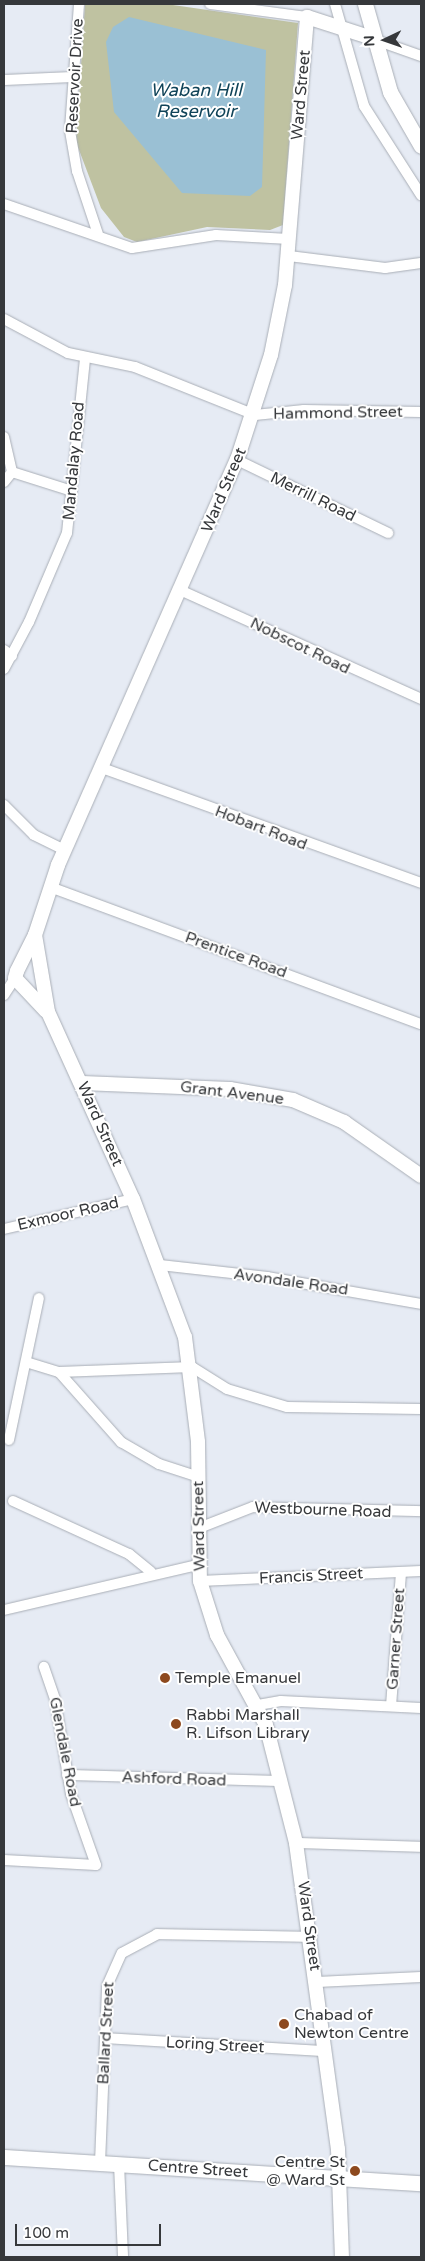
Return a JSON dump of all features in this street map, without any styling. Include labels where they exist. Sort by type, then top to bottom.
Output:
[{"type":"main road","points":[[365,4],[372,38],[390,92],[421,146]]},
{"type":"main road","name":"Centre Street","points":[[4,2156],[421,2183]]},
{"type":"street","name":"Reservoir Drive","points":[[79,4],[73,77],[73,152],[98,234]]},
{"type":"street","points":[[210,4],[307,17],[338,25],[421,56]]},
{"type":"street","points":[[335,4],[338,25],[364,106],[421,195]]},
{"type":"street","name":"Ward Street","points":[[48,1012],[9,978],[35,935],[50,887],[65,850],[237,460],[255,415],[281,313],[288,256],[307,17]]},
{"type":"street","points":[[4,80],[73,77]]},
{"type":"street","points":[[4,204],[98,234],[134,248],[216,235],[289,240]]},
{"type":"street","points":[[288,256],[385,268],[421,263]]},
{"type":"street","points":[[4,320],[85,359],[135,367],[255,415]]},
{"type":"street","name":"Mandalay Road","points":[[4,669],[8,653],[65,537],[72,491],[72,451],[85,359]]},
{"type":"street","name":"Hammond Street","points":[[255,415],[304,410],[421,412]]},
{"type":"street","points":[[4,437],[12,472]]},
{"type":"street","name":"Merrill Road","points":[[237,460],[388,533]]},
{"type":"street","points":[[12,472],[72,491]]},
{"type":"street","points":[[4,482],[12,472]]},
{"type":"street","name":"Nobscot Road","points":[[180,590],[421,699]]},
{"type":"street","name":"Hobart Road","points":[[102,768],[421,883]]},
{"type":"street","points":[[4,805],[34,835],[65,850]]},
{"type":"street","name":"Prentice Road","points":[[50,887],[421,1024]]},
{"type":"street","name":"Ward Street","points":[[35,935],[38,975],[48,1012],[82,1083],[133,1199],[160,1266],[192,1367],[199,1477],[198,1565],[200,1581],[218,1635],[258,1705],[282,1781],[296,1843],[312,1937],[326,2051],[338,2177],[342,2257]]},
{"type":"street","points":[[4,995],[9,978],[38,975]]},
{"type":"street","name":"Grant Avenue","points":[[82,1083],[230,1090],[294,1100],[344,1122],[421,1176]]},
{"type":"street","name":"Exmoor Road","points":[[4,1229],[133,1199]]},
{"type":"street","name":"Avondale Road","points":[[160,1266],[266,1277],[421,1304]]},
{"type":"street","points":[[9,1440],[39,1298]]},
{"type":"street","points":[[26,1362],[59,1372],[192,1367],[227,1389],[287,1407],[421,1409]]},
{"type":"street","points":[[59,1372],[121,1442],[158,1464],[199,1477]]},
{"type":"street","points":[[13,1501],[129,1554],[151,1572]]},
{"type":"street","name":"Westbourne Road","points":[[199,1528],[253,1507],[421,1511]]},
{"type":"street","points":[[4,1610],[151,1572],[198,1565]]},
{"type":"street","name":"Francis Street","points":[[200,1581],[421,1570]]},
{"type":"street","name":"Garner Street","points":[[391,1706],[401,1572]]},
{"type":"street","name":"Glendale Road","points":[[4,1860],[96,1864],[67,1775],[55,1700],[44,1667]]},
{"type":"street","points":[[258,1705],[281,1701],[421,1708]]},
{"type":"street","name":"Ashford Road","points":[[67,1775],[282,1781]]},
{"type":"street","points":[[296,1843],[421,1847]]},
{"type":"street","name":"Ballard Street","points":[[100,2163],[105,2038],[110,1974],[117,1958],[141,1939],[167,1933],[312,1937]]},
{"type":"street","points":[[317,1982],[421,1977]]},
{"type":"street","name":"Loring Street","points":[[105,2038],[326,2051]]},
{"type":"street","points":[[119,2164],[123,2257]]},
{"type":"green space","points":[[85,4],[166,4],[298,23],[283,225],[270,230],[207,227],[137,242],[124,237],[101,208],[76,142]]},
{"type":"water","name":"Waban Hill Reservoir","points":[[129,17],[266,50],[262,187],[250,196],[182,193],[114,112],[106,42],[113,27]]},
{"type":"place","name":"Temple Emanuel","points":[[165,1678]]},
{"type":"place","name":"Rabbi Marshall R. Lifson Library","points":[[176,1724]]},
{"type":"place","name":"Chabad of Newton Centre","points":[[284,2024]]},
{"type":"place","name":"Centre St @ Ward St","points":[[355,2171]]}]
